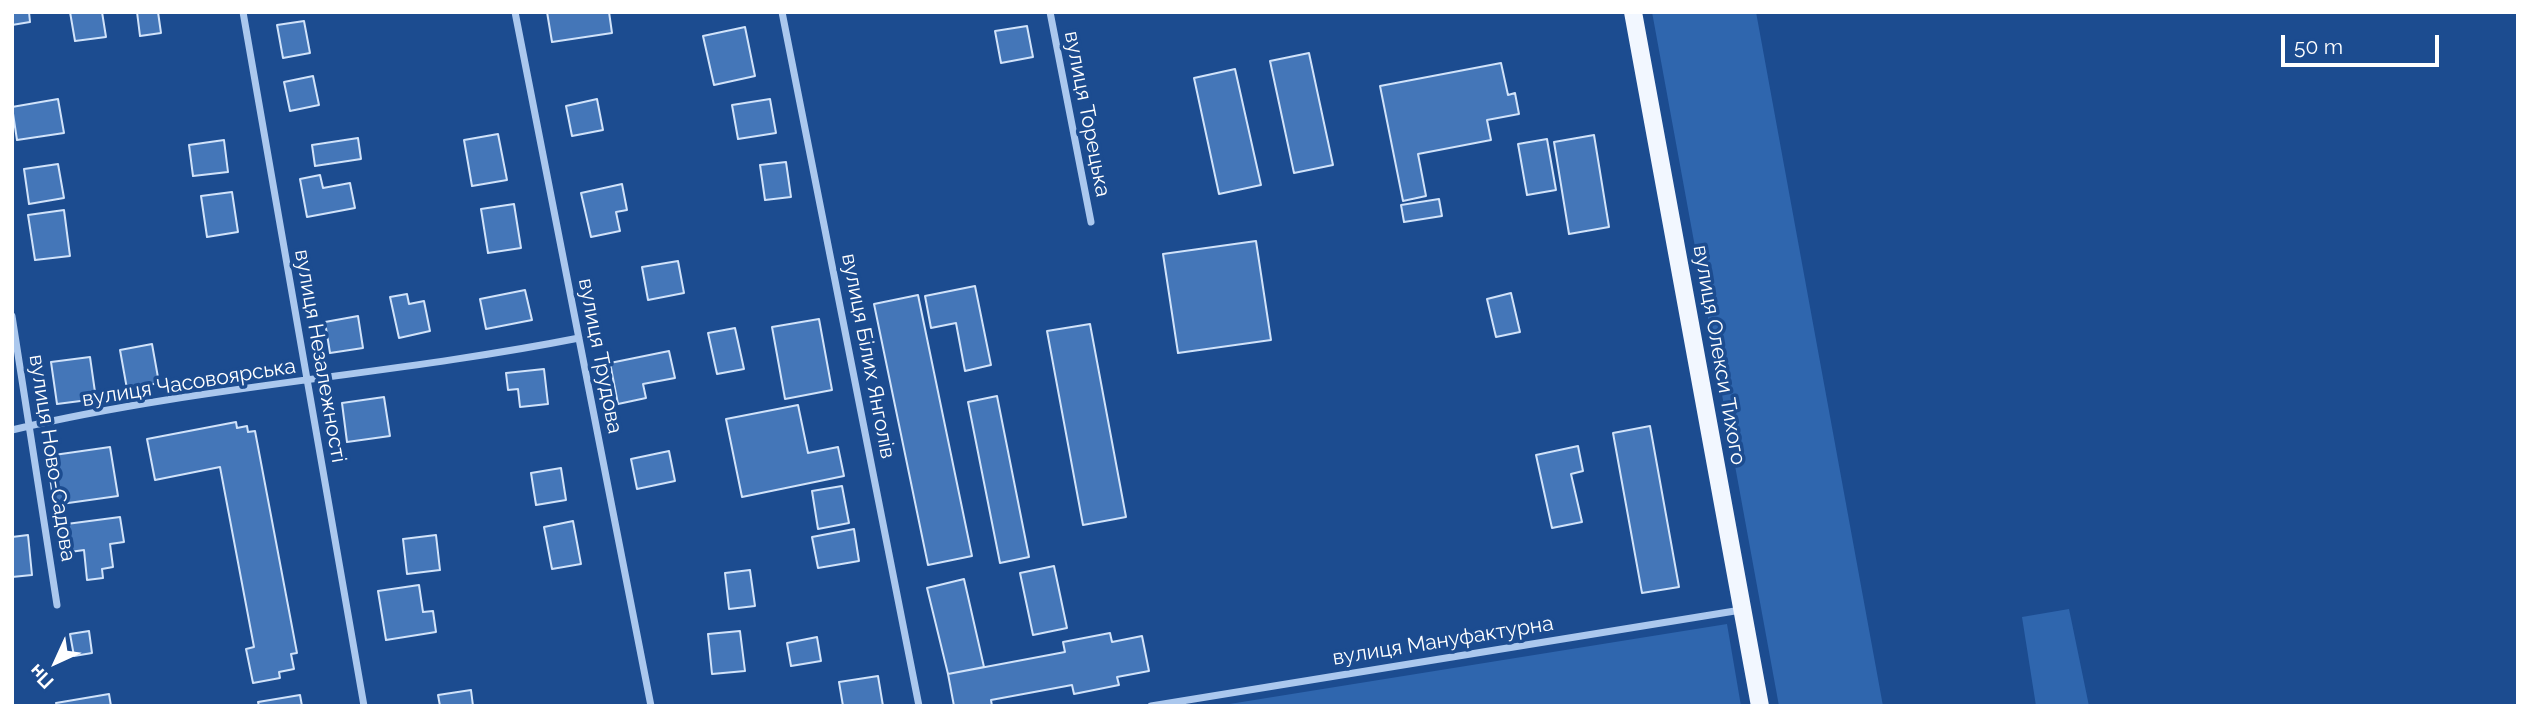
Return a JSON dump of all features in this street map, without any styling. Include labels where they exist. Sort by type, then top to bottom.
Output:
[{"type":"main road","name":"вулиця Олекси Тихого","points":[[1633,12],[1760,706]]},
{"type":"street","name":"вулиця Незалежності","points":[[243,12],[364,706]]},
{"type":"street","name":"вулиця Трудова","points":[[515,12],[651,706]]},
{"type":"street","name":"вулиця Білих Янголів","points":[[782,12],[919,706]]},
{"type":"street","name":"вулиця Торецька","points":[[1050,12],[1091,222]]},
{"type":"street","name":"вулиця Ново-Садова","points":[[12,316],[57,605]]},
{"type":"street","name":"вулиця Часовоярська","points":[[12,430],[284,383],[307,382],[362,370],[474,358],[579,338]]},
{"type":"street","name":"вулиця Мануфактурна","points":[[1150,706],[1187,703],[1742,610]]},
{"type":"shaded area","points":[[1652,12],[1756,12],[1883,706],[1779,706]]},
{"type":"shaded area","points":[[2069,609],[2089,706],[2036,706],[2022,617]]},
{"type":"shaded area","points":[[1727,624],[1741,706],[1217,706]]},
{"type":"building","points":[[12,12],[29,12],[30,22],[12,25]]},
{"type":"building","points":[[70,12],[102,12],[106,37],[75,41]]},
{"type":"building","points":[[137,12],[158,12],[161,33],[140,36]]},
{"type":"building","points":[[547,12],[609,12],[612,33],[552,42]]},
{"type":"building","points":[[304,21],[310,53],[283,58],[277,25]]},
{"type":"building","points":[[1027,26],[1033,57],[1001,63],[995,31]]},
{"type":"building","points":[[745,27],[755,76],[714,85],[703,36]]},
{"type":"building","points":[[1309,53],[1333,165],[1294,173],[1270,61]]},
{"type":"building","points":[[1501,63],[1508,95],[1515,93],[1519,114],[1487,120],[1491,140],[1418,154],[1426,196],[1403,201],[1380,86]]},
{"type":"building","points":[[1235,69],[1261,185],[1219,194],[1194,78]]},
{"type":"building","points":[[313,76],[319,105],[290,111],[284,82]]},
{"type":"building","points":[[58,99],[64,133],[17,140],[12,107]]},
{"type":"building","points":[[597,99],[603,130],[572,136],[566,106]]},
{"type":"building","points":[[770,99],[776,133],[738,139],[732,105]]},
{"type":"building","points":[[498,134],[507,180],[472,186],[464,140]]},
{"type":"building","points":[[1594,135],[1609,227],[1569,234],[1554,142]]},
{"type":"building","points":[[358,138],[361,159],[315,166],[312,145]]},
{"type":"building","points":[[1547,139],[1556,190],[1527,195],[1518,144]]},
{"type":"building","points":[[224,140],[228,172],[193,176],[189,145]]},
{"type":"building","points":[[786,162],[791,197],[765,200],[760,165]]},
{"type":"building","points":[[58,164],[64,198],[29,204],[24,169]]},
{"type":"building","points":[[320,175],[323,188],[350,183],[355,208],[307,217],[300,179]]},
{"type":"building","points":[[622,184],[627,210],[616,212],[620,231],[591,237],[581,193]]},
{"type":"building","points":[[232,192],[238,232],[207,237],[201,196]]},
{"type":"building","points":[[1439,199],[1442,216],[1404,222],[1401,205]]},
{"type":"building","points":[[514,204],[521,248],[488,253],[481,209]]},
{"type":"building","points":[[64,210],[70,256],[35,260],[28,215]]},
{"type":"building","points":[[1256,241],[1271,340],[1178,353],[1163,254]]},
{"type":"building","points":[[678,261],[684,293],[648,300],[642,267]]},
{"type":"building","points":[[975,286],[991,365],[965,371],[956,323],[931,328],[925,296]]},
{"type":"building","points":[[525,290],[532,320],[486,329],[480,299]]},
{"type":"building","points":[[1511,293],[1520,332],[1496,337],[1487,299]]},
{"type":"building","points":[[407,294],[409,304],[424,301],[430,331],[399,338],[390,297]]},
{"type":"building","points":[[918,295],[972,556],[928,565],[874,304]]},
{"type":"building","points":[[358,316],[363,348],[330,353],[325,322]]},
{"type":"building","points":[[819,319],[832,390],[785,399],[772,327]]},
{"type":"building","points":[[1090,324],[1126,517],[1083,525],[1047,331]]},
{"type":"building","points":[[735,328],[744,369],[717,374],[708,333]]},
{"type":"building","points":[[152,344],[159,383],[127,389],[120,350]]},
{"type":"building","points":[[669,351],[675,378],[643,384],[646,398],[618,404],[610,363]]},
{"type":"building","points":[[90,357],[96,399],[57,404],[51,362]]},
{"type":"building","points":[[544,369],[548,404],[520,407],[518,389],[508,390],[506,373]]},
{"type":"building","points":[[997,396],[1029,557],[1000,563],[968,402]]},
{"type":"building","points":[[384,397],[390,436],[347,442],[342,403]]},
{"type":"building","points":[[798,405],[808,453],[838,447],[844,476],[742,497],[726,419]]},
{"type":"building","points":[[236,422],[237,428],[247,426],[248,432],[255,431],[297,653],[291,654],[294,669],[279,672],[280,678],[253,683],[246,649],[254,647],[220,467],[155,480],[147,439]]},
{"type":"building","points":[[1650,426],[1679,587],[1642,593],[1613,433]]},
{"type":"building","points":[[1578,446],[1583,471],[1571,474],[1582,522],[1552,528],[1536,455]]},
{"type":"building","points":[[110,447],[118,496],[54,505],[47,456]]},
{"type":"building","points":[[669,451],[675,481],[637,489],[631,459]]},
{"type":"building","points":[[561,468],[566,500],[536,505],[531,473]]},
{"type":"building","points":[[842,486],[849,523],[818,529],[812,491]]},
{"type":"building","points":[[120,517],[124,542],[110,544],[113,567],[102,569],[103,578],[87,580],[84,550],[63,553],[59,525]]},
{"type":"building","points":[[573,521],[581,564],[552,569],[544,527]]},
{"type":"building","points":[[854,529],[859,561],[818,568],[812,537]]},
{"type":"building","points":[[28,535],[32,575],[12,577],[12,537]]},
{"type":"building","points":[[436,535],[440,570],[407,574],[403,539]]},
{"type":"building","points":[[1054,566],[1067,628],[1033,635],[1020,573]]},
{"type":"building","points":[[750,570],[755,606],[729,609],[725,573]]},
{"type":"building","points":[[964,579],[984,667],[948,674],[927,588]]},
{"type":"building","points":[[419,585],[423,612],[433,611],[436,632],[386,640],[378,591]]},
{"type":"building","points":[[89,631],[92,653],[74,656],[70,634]]},
{"type":"building","points":[[740,631],[745,671],[712,674],[708,634]]},
{"type":"building","points":[[1110,633],[1112,642],[1142,636],[1149,671],[1117,677],[1119,685],[1074,694],[1072,685],[991,700],[992,706],[954,706],[948,674],[1065,652],[1063,642]]},
{"type":"building","points":[[817,637],[821,661],[791,666],[787,643]]},
{"type":"building","points":[[878,676],[883,706],[843,706],[839,682]]},
{"type":"building","points":[[471,690],[473,706],[440,706],[438,695]]},
{"type":"building","points":[[109,694],[111,706],[57,706],[56,703]]},
{"type":"building","points":[[300,695],[302,706],[259,706],[258,702]]}]
